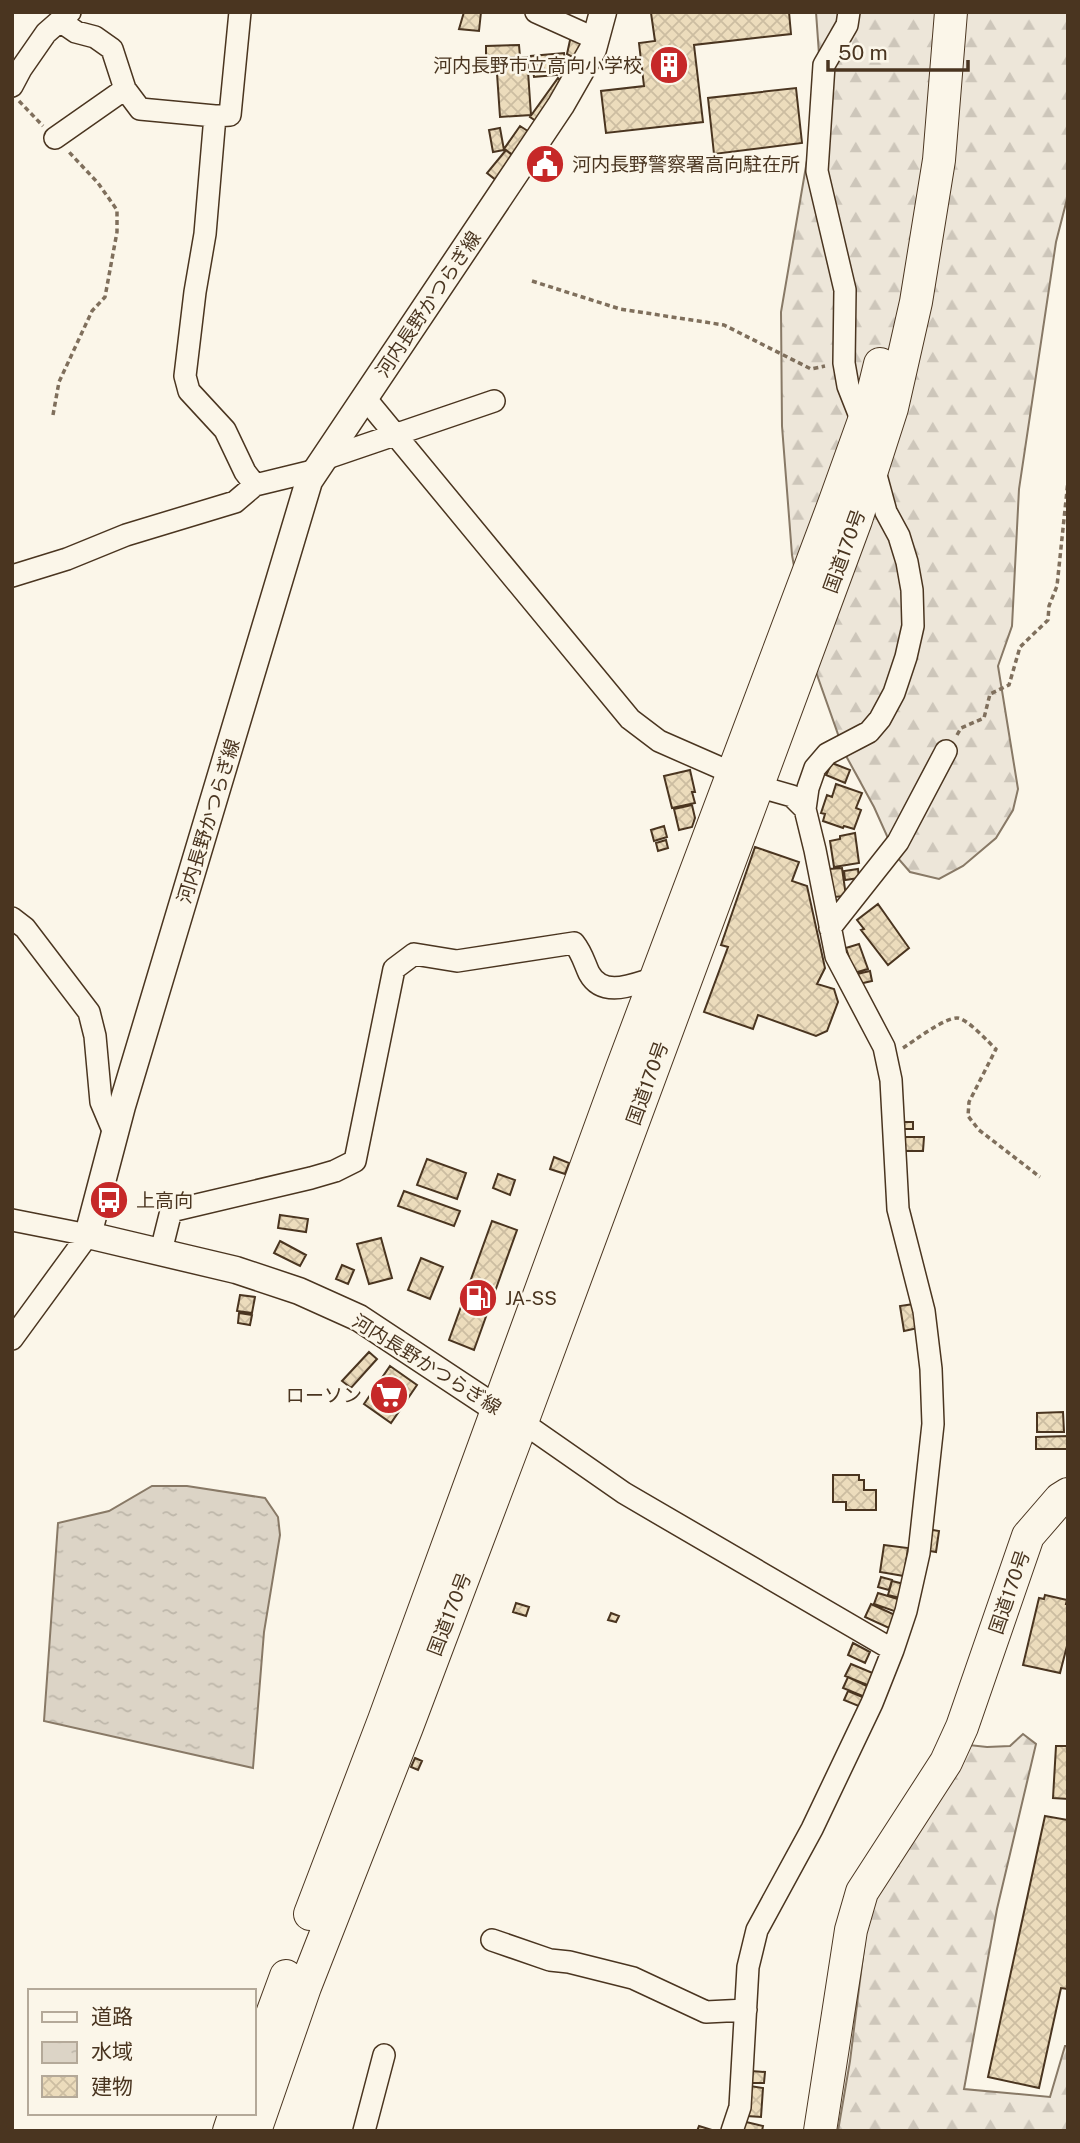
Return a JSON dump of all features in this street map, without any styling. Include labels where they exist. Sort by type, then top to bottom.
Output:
[{"type":"highway","name":"国道170号","points":[[256,2058],[384,1720],[510,1416],[745,780],[871,401],[895,299],[916,161],[930,12]]},
{"type":"highway","name":"国道170号","points":[[255,2131],[305,1987],[407,1727],[655,978],[745,780],[856,520],[874,466],[892,408],[916,302],[939,160],[951,12]]},
{"type":"highway","name":"国道170号","points":[[820,2131],[851,1930],[862,1892],[946,1762],[962,1727],[1028,1536],[1060,1499],[1068,1494]]},
{"type":"main road","name":"河内長野かつらぎ線","points":[[510,1416],[359,1318],[287,1287],[236,1270],[88,1235],[115,1135],[309,481],[561,105],[593,49],[603,12]]},
{"type":"street","points":[[12,86],[46,33],[65,16],[76,32],[95,37],[112,49],[125,89],[140,109],[230,115],[240,12]]},
{"type":"street","points":[[536,12],[596,39]]},
{"type":"street","points":[[849,12],[847,25],[824,65],[817,171],[845,290],[844,363],[848,386],[863,424]]},
{"type":"street","points":[[55,138],[125,89]]},
{"type":"street","points":[[215,116],[205,234],[185,376],[189,391],[225,430],[244,472],[255,485]]},
{"type":"street","points":[[365,398],[631,719],[659,741],[745,780],[792,796],[805,809]]},
{"type":"street","points":[[12,576],[67,559],[126,535],[235,502],[255,485],[494,401]]},
{"type":"street","points":[[732,2131],[740,2107],[748,1967],[757,1930],[812,1829],[872,1703],[893,1650],[906,1611],[919,1553],[933,1424],[931,1369],[924,1311],[898,1209],[891,1080],[887,1058],[884,1047],[836,956],[805,809],[815,768],[827,754],[869,732],[880,719],[894,693],[914,626],[907,562],[899,536],[886,512],[874,466]]},
{"type":"street","points":[[830,928],[898,842],[946,751]]},
{"type":"street","points":[[12,918],[25,928],[89,1012],[95,1037],[101,1102],[115,1135]]},
{"type":"street","points":[[161,1251],[171,1211],[311,1178],[335,1171],[355,1161],[394,969],[414,954],[457,961],[574,943],[581,951],[590,975],[600,985],[616,989],[655,978]]},
{"type":"street","points":[[12,1220],[88,1235],[12,1339]]},
{"type":"street","points":[[510,1416],[624,1493],[893,1650]]},
{"type":"street","points":[[492,1940],[550,1961],[569,1962],[634,1978],[706,2012],[746,2010]]},
{"type":"street","points":[[364,2131],[384,2055]]},
{"type":"path","points":[[12,95],[98,183],[117,210],[117,233],[105,297],[92,311],[59,382],[52,415]]},
{"type":"path","points":[[532,281],[620,309],[724,325],[811,369],[844,363]]},
{"type":"path","points":[[946,751],[961,728],[984,718],[990,694],[1009,685],[1020,647],[1048,620],[1049,606],[1057,586],[1068,481]]},
{"type":"path","points":[[887,1058],[946,1021],[957,1018],[964,1021],[996,1049],[969,1102],[968,1116],[979,1130],[1041,1177]]},
{"type":"green space","points":[[816,12],[1068,12],[1068,195],[1056,242],[1019,489],[1012,626],[998,666],[1018,789],[1013,810],[996,838],[963,866],[939,879],[910,872],[896,856],[874,807],[845,754],[810,655],[792,555],[782,426],[781,312],[810,143],[819,54]]},
{"type":"green space","points":[[1023,1734],[1036,1744],[997,1909],[964,2089],[1050,2097],[1065,2046],[1068,2046],[1068,2131],[838,2131],[850,2061],[867,1924],[876,1890],[969,1745],[1010,1746]]},
{"type":"water","points":[[152,1486],[187,1486],[265,1498],[278,1517],[280,1535],[264,1632],[253,1768],[44,1721],[58,1523],[109,1511]]},
{"type":"building","points":[[464,12],[481,12],[479,31],[459,29]]},
{"type":"building","name":"河内長野市立高向小学校","points":[[789,12],[791,34],[694,45],[703,122],[606,133],[601,91],[644,86],[639,43],[655,41],[651,13]]},
{"type":"building","points":[[572,31],[593,40],[582,62],[567,54]]},
{"type":"building","points":[[519,45],[520,57],[486,58],[486,46]]},
{"type":"building","points":[[564,53],[566,74],[534,77],[531,56]]},
{"type":"building","points":[[527,57],[531,115],[500,117],[496,59]]},
{"type":"building","points":[[558,78],[569,86],[542,125],[530,117]]},
{"type":"building","points":[[796,88],[802,143],[714,154],[708,98]]},
{"type":"building","points":[[520,126],[537,137],[521,160],[504,149]]},
{"type":"building","points":[[500,128],[504,150],[493,152],[489,130]]},
{"type":"building","points":[[506,150],[520,162],[501,184],[487,173]]},
{"type":"building","points":[[546,150],[559,160],[544,179],[531,169]]},
{"type":"building","points":[[832,763],[850,770],[845,783],[826,775]]},
{"type":"building","points":[[690,770],[695,803],[672,808],[664,776]]},
{"type":"building","points":[[836,784],[862,793],[856,808],[861,810],[854,829],[823,821],[825,814],[821,813],[827,795],[832,797]]},
{"type":"building","points":[[692,805],[695,818],[692,827],[679,830],[674,809]]},
{"type":"building","points":[[664,826],[667,837],[654,841],[651,830]]},
{"type":"building","points":[[855,833],[859,863],[834,867],[830,841]]},
{"type":"building","points":[[666,840],[668,848],[658,851],[656,843]]},
{"type":"building","points":[[755,847],[799,862],[792,881],[807,886],[825,968],[817,984],[834,989],[838,1002],[827,1031],[816,1036],[758,1015],[753,1029],[704,1012],[728,947],[721,945]]},
{"type":"building","points":[[842,868],[846,896],[833,897],[829,869]]},
{"type":"building","points":[[858,869],[859,878],[845,880],[844,871]]},
{"type":"building","points":[[878,904],[909,948],[888,965],[861,930],[864,929],[857,920]]},
{"type":"building","points":[[859,944],[868,969],[854,973],[846,948]]},
{"type":"building","points":[[870,971],[872,981],[859,984],[857,974]]},
{"type":"building","points":[[902,1122],[913,1122],[913,1129],[902,1129]]},
{"type":"building","points":[[902,1137],[924,1137],[923,1151],[902,1151]]},
{"type":"building","points":[[554,1157],[569,1163],[565,1174],[550,1169]]},
{"type":"building","points":[[427,1159],[466,1173],[457,1199],[417,1185]]},
{"type":"building","points":[[498,1174],[515,1180],[510,1195],[493,1188]]},
{"type":"building","points":[[404,1191],[460,1211],[454,1226],[398,1206]]},
{"type":"building","points":[[280,1215],[308,1219],[306,1232],[278,1228]]},
{"type":"building","points":[[492,1221],[517,1230],[474,1350],[449,1340]]},
{"type":"building","points":[[381,1238],[392,1278],[369,1284],[357,1244]]},
{"type":"building","points":[[280,1241],[306,1255],[300,1266],[274,1253]]},
{"type":"building","points":[[421,1258],[443,1267],[430,1299],[408,1290]]},
{"type":"building","points":[[342,1265],[354,1270],[348,1284],[336,1279]]},
{"type":"building","points":[[240,1295],[255,1297],[252,1313],[237,1311]]},
{"type":"building","points":[[914,1304],[918,1328],[904,1331],[900,1306]]},
{"type":"building","points":[[239,1313],[252,1315],[250,1325],[238,1323]]},
{"type":"building","points":[[369,1352],[377,1359],[351,1388],[342,1381]]},
{"type":"building","points":[[390,1366],[417,1385],[391,1423],[364,1404]]},
{"type":"building","points":[[1063,1412],[1064,1432],[1037,1432],[1037,1413]]},
{"type":"building","points":[[1068,1436],[1068,1449],[1036,1449],[1036,1437]]},
{"type":"building","points":[[833,1475],[859,1475],[859,1480],[864,1480],[864,1490],[876,1490],[876,1510],[846,1510],[846,1502],[833,1502]]},
{"type":"building","points":[[927,1529],[939,1531],[936,1552],[924,1550]]},
{"type":"building","points":[[884,1545],[908,1548],[904,1576],[880,1572]]},
{"type":"building","points":[[881,1577],[892,1580],[889,1590],[878,1587]]},
{"type":"building","points":[[892,1581],[904,1584],[900,1598],[888,1595]]},
{"type":"building","points":[[878,1593],[901,1600],[897,1612],[874,1604]]},
{"type":"building","points":[[1045,1595],[1067,1600],[1068,1604],[1068,1642],[1060,1673],[1023,1665],[1039,1598],[1044,1599]]},
{"type":"building","points":[[516,1603],[529,1607],[526,1616],[513,1612]]},
{"type":"building","points":[[871,1604],[895,1615],[889,1628],[865,1617]]},
{"type":"building","points":[[611,1613],[619,1616],[616,1622],[608,1620]]},
{"type":"building","points":[[853,1643],[870,1652],[865,1663],[848,1655]]},
{"type":"building","points":[[851,1664],[875,1674],[870,1686],[845,1676]]},
{"type":"building","points":[[848,1677],[869,1687],[865,1697],[843,1688]]},
{"type":"building","points":[[848,1691],[865,1698],[861,1707],[844,1700]]},
{"type":"building","points":[[1056,1746],[1068,1746],[1068,1799],[1053,1798]]},
{"type":"building","points":[[415,1758],[422,1761],[418,1770],[411,1767]]},
{"type":"building","points":[[1045,1816],[1068,1820],[1068,1989],[1061,1988],[1039,2088],[988,2077]]},
{"type":"building","points":[[751,2071],[765,2072],[764,2083],[751,2083]]},
{"type":"building","points":[[750,2086],[763,2088],[761,2117],[747,2116]]},
{"type":"building","points":[[742,2121],[763,2126],[762,2131],[740,2131]]},
{"type":"building","points":[[699,2126],[715,2131],[697,2131]]},
{"type":"place","name":"河内長野市立高向小学校","points":[[669,65]]},
{"type":"place","name":"河内長野警察署高向駐在所","points":[[545,164]]},
{"type":"place","name":"上高向","points":[[109,1200]]},
{"type":"place","name":"JA-SS","points":[[478,1298]]},
{"type":"place","name":"ローソン","points":[[389,1395]]}]
